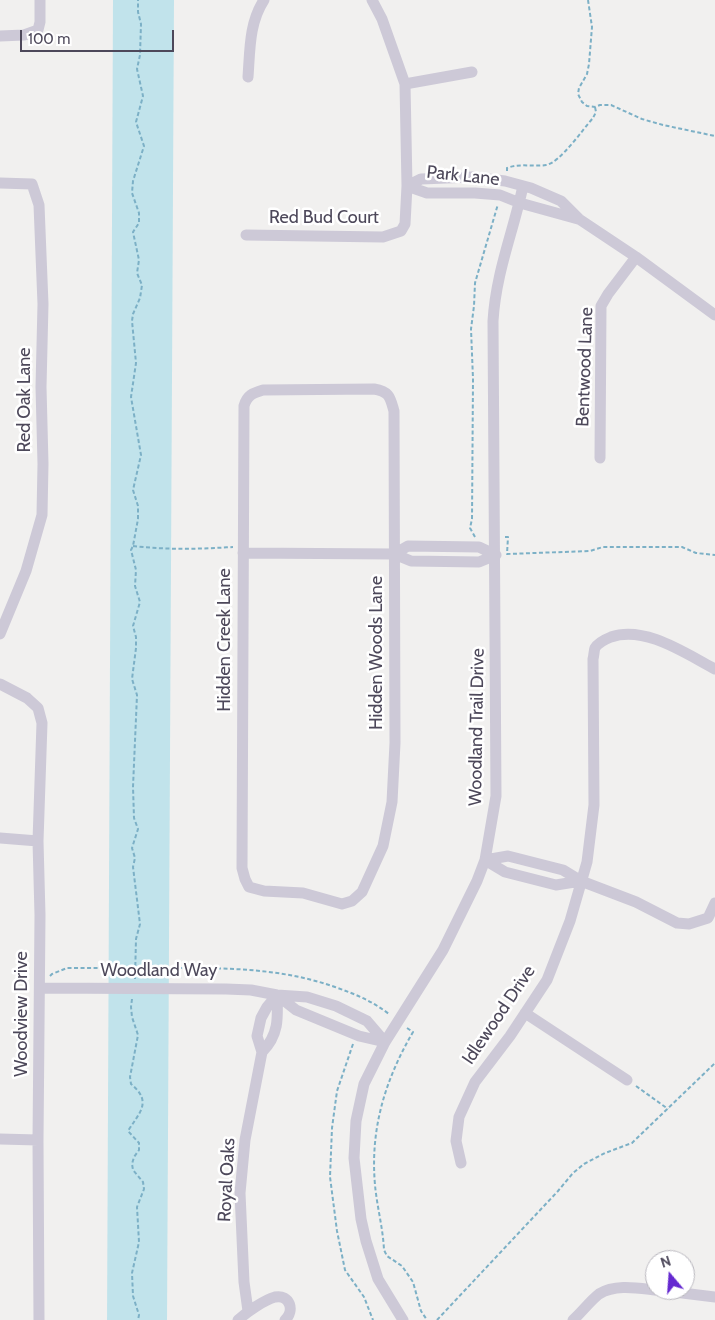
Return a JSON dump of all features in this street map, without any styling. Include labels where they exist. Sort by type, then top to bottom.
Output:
[{"type":"street","points":[[0,36],[24,35],[38,30],[40,0]]},
{"type":"street","points":[[248,77],[251,37],[257,12],[264,0]]},
{"type":"street","points":[[372,0],[385,27],[405,84],[407,186]]},
{"type":"street","points":[[405,84],[472,72]]},
{"type":"street","name":"Park Lane","points":[[407,186],[421,179],[472,176],[505,181],[561,200],[579,219],[636,257],[715,315]]},
{"type":"street","name":"Red Oak Lane","points":[[0,634],[26,571],[42,515],[43,464],[41,387],[43,304],[39,204],[32,184],[4,183]]},
{"type":"street","name":"Park Lane","points":[[407,186],[426,192],[500,195],[520,203],[579,219]]},
{"type":"street","name":"Red Bud Court","points":[[246,235],[383,237],[401,231],[404,224],[407,186]]},
{"type":"street","name":"Woodland Trail Drive","points":[[403,1320],[378,1278],[366,1241],[361,1219],[354,1158],[356,1121],[364,1084],[384,1042],[443,950],[486,860],[496,796],[495,298],[500,270],[520,203],[523,186]]},
{"type":"street","name":"Bentwood Lane","points":[[600,458],[602,306],[608,294],[636,257]]},
{"type":"street","name":"Hidden Woods Lane","points":[[250,394],[264,390],[384,391],[389,396],[394,411],[395,743],[392,802],[383,846],[362,892],[352,901]]},
{"type":"street","name":"Hidden Creek Lane","points":[[250,394],[244,406],[242,868],[249,887],[264,891],[303,894],[342,904],[352,901]]},
{"type":"street","points":[[243,550],[394,554],[411,561],[479,562],[496,555]]},
{"type":"street","name":"Idlewood Drive","points":[[461,1163],[456,1141],[459,1117],[475,1082],[547,980],[570,921],[587,862],[594,805],[593,659],[595,648],[605,639],[615,636],[646,636],[665,643],[715,669]]},
{"type":"street","name":"Woodview Drive","points":[[0,684],[27,698],[38,708],[42,723],[38,841],[40,1320]]},
{"type":"street","points":[[0,838],[38,841]]},
{"type":"street","points":[[486,860],[508,856],[563,870],[581,881],[636,902],[678,924],[689,924],[708,918],[715,904]]},
{"type":"street","points":[[486,860],[505,872],[556,885],[581,881]]},
{"type":"street","name":"Woodland Way","points":[[40,988],[226,989],[307,997],[336,1006],[367,1021],[384,1042]]},
{"type":"street","name":"Woodland Way","points":[[278,995],[296,1010],[359,1036],[384,1042]]},
{"type":"street","name":"Royal Oaks","points":[[262,1052],[271,1043],[278,1021],[278,995]]},
{"type":"street","name":"Royal Oaks","points":[[248,1311],[244,1282],[240,1193],[245,1140],[262,1052],[257,1036],[261,1018],[267,1007],[278,995]]},
{"type":"street","points":[[525,1013],[627,1080]]},
{"type":"street","points":[[0,1139],[38,1140]]},
{"type":"street","points":[[573,1320],[599,1294],[611,1289],[632,1287],[645,1289]]},
{"type":"street","points":[[695,1295],[715,1297]]},
{"type":"street","points":[[238,1320],[248,1311],[276,1297],[284,1298],[289,1302],[290,1314],[285,1320]]},
{"type":"path","points":[[138,0],[141,24],[140,55],[137,69],[142,96],[136,122],[144,146],[133,181],[132,194],[139,212],[139,223],[133,232],[139,260],[137,273],[142,285],[140,298],[132,321],[136,363],[131,397],[141,455],[133,490],[138,506],[138,519],[134,546],[131,550],[136,570],[135,586],[140,602],[133,626],[136,648],[132,679],[137,696],[134,818],[138,829],[132,848],[135,858],[133,867],[140,924],[136,939],[136,968],[131,1007],[138,1035],[130,1077],[131,1084],[139,1091],[143,1108],[128,1131],[139,1143],[132,1164],[133,1170],[144,1182],[144,1189],[137,1207],[139,1242],[132,1273],[133,1296],[139,1315],[138,1320]]},
{"type":"path","points":[[588,0],[592,27],[588,69],[578,88],[578,94],[582,102],[587,106],[611,105],[642,119],[715,136]]},
{"type":"path","points":[[496,537],[508,537],[507,554],[590,551],[603,547],[682,547],[696,553],[715,555]]},
{"type":"path","points":[[134,546],[168,550],[180,548],[243,550]]},
{"type":"path","points":[[40,988],[52,974],[67,968],[231,968],[276,971],[320,981],[356,994],[376,1004],[413,1032],[398,1057],[386,1087],[376,1126],[373,1155],[375,1186],[384,1250],[387,1256],[402,1266],[412,1282],[421,1310],[427,1320]]},
{"type":"path","points":[[359,1036],[353,1044],[337,1091],[332,1128],[330,1177],[337,1231],[345,1270],[364,1297],[373,1320]]},
{"type":"path","points":[[437,1320],[573,1173],[584,1164],[604,1153],[632,1144],[715,1063]]},
{"type":"path","points":[[627,1080],[668,1109]]},
{"type":"shaded area","points":[[113,0],[174,0],[167,1320],[107,1320]]}]
